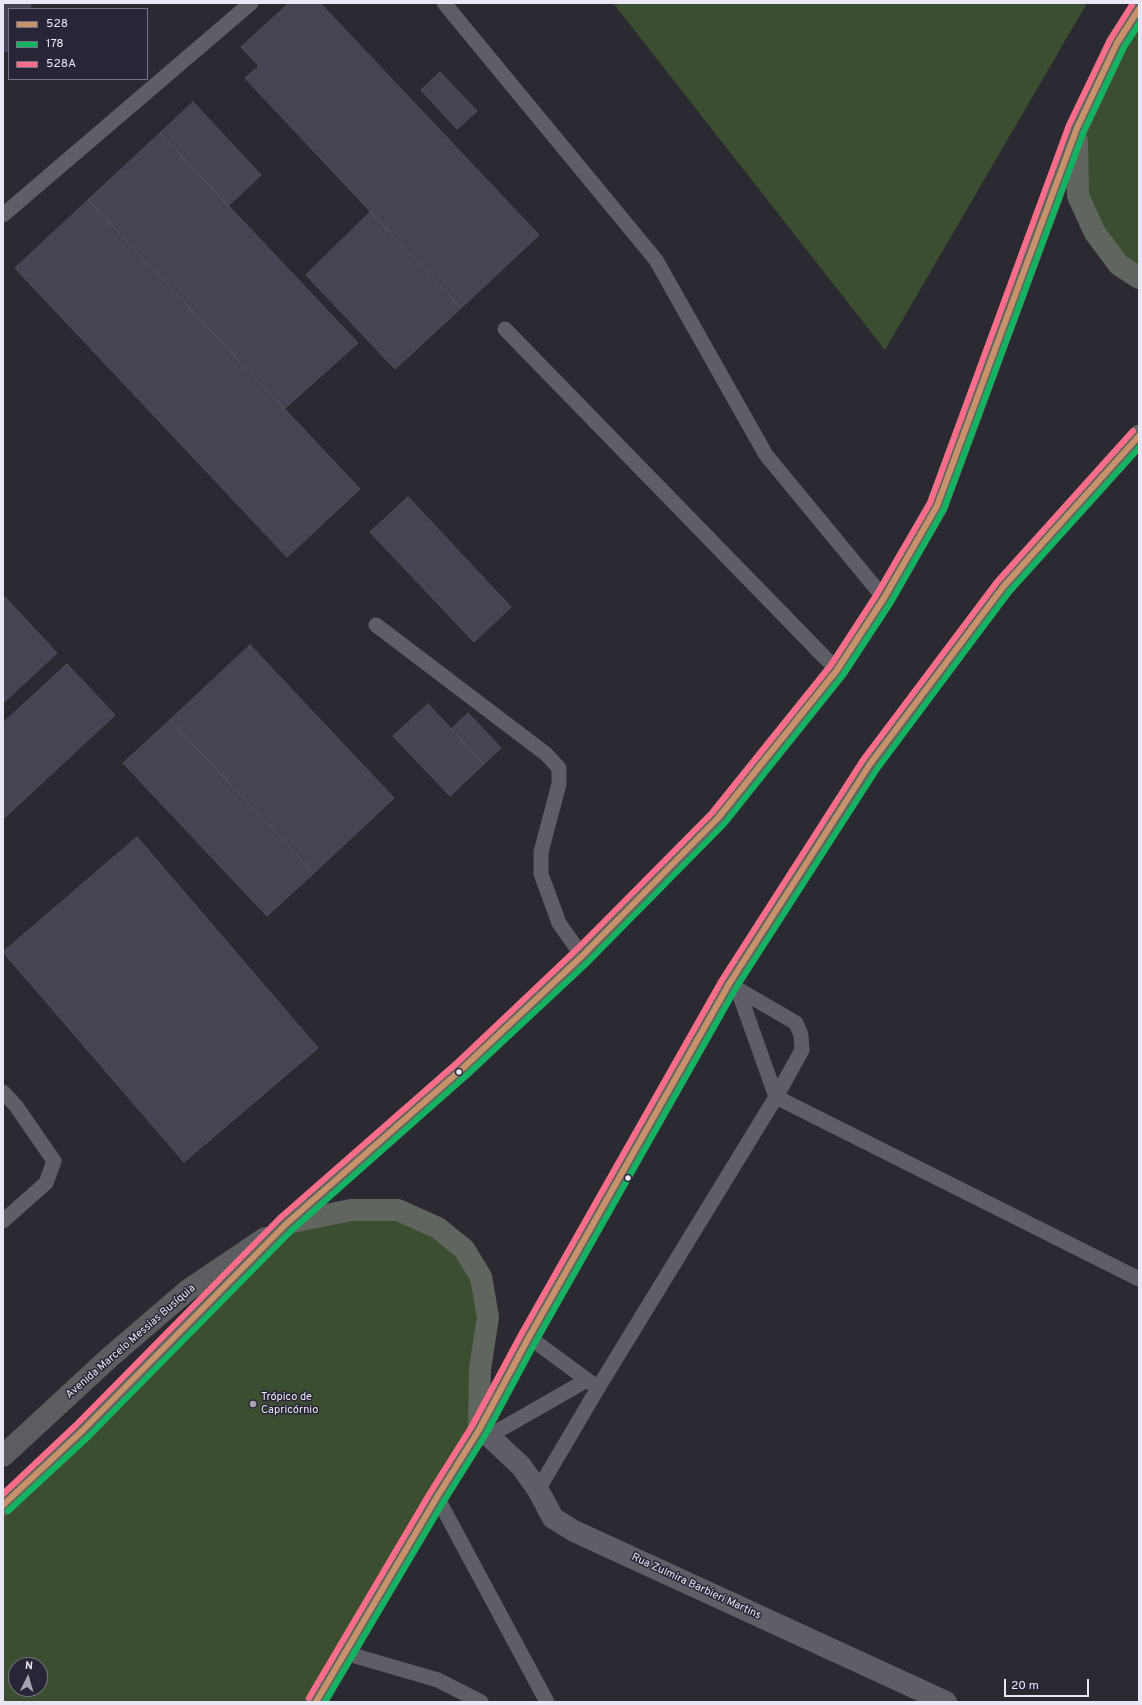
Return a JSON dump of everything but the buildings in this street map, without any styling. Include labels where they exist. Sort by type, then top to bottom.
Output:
[{"type":"highway","points":[[3,1506],[82,1431],[286,1224],[463,1068],[582,956],[718,818],[837,670],[884,598],[937,506],[1077,128],[1117,43],[1139,10]]},
{"type":"highway","points":[[1077,128],[1078,196],[1095,233],[1119,265],[1139,278]]},
{"type":"highway","points":[[316,1702],[437,1497],[484,1433],[529,1337],[733,987],[870,764],[1002,587],[1139,436]]},
{"type":"highway","points":[[286,1224],[351,1210],[398,1210],[438,1228],[464,1249],[481,1277],[488,1317],[480,1369],[484,1433]]},
{"type":"street","name":"Avenida Marcelo Messias Busíquia","points":[[3,1456],[110,1357],[188,1290],[286,1224]]},
{"type":"street","name":"Rua Zulmira Barbieri Martins","points":[[484,1433],[521,1466],[538,1490],[553,1518],[574,1531],[946,1702]]},
{"type":"lane","points":[[3,215],[251,3]]},
{"type":"lane","points":[[444,3],[656,260],[766,455],[884,598]]},
{"type":"lane","points":[[505,329],[837,670]]},
{"type":"lane","points":[[376,625],[546,754],[559,768],[559,784],[541,852],[541,874],[559,923],[582,956]]},
{"type":"lane","points":[[538,1490],[592,1384],[776,1097],[802,1050],[801,1035],[796,1023],[733,987]]},
{"type":"lane","points":[[733,987],[776,1097],[1139,1279]]},
{"type":"lane","points":[[3,1092],[16,1106],[54,1161],[46,1183],[3,1221]]},
{"type":"lane","points":[[529,1337],[592,1384]]},
{"type":"lane","points":[[484,1433],[592,1384]]},
{"type":"lane","points":[[437,1497],[547,1702]]},
{"type":"lane","points":[[345,1653],[438,1680],[481,1702]]},
{"type":"green space","points":[[613,3],[1087,3],[885,350]]},
{"type":"green space","points":[[1139,9],[1139,278],[1095,233],[1077,128]]},
{"type":"green space","points":[[351,1210],[438,1228],[481,1277],[479,1430],[316,1702],[3,1702],[3,1505],[286,1224]]},
{"type":"transit line","name":"528A","points":[[3,1494],[76,1425],[280,1218],[458,1062],[576,950],[712,813],[831,665],[877,594],[930,503],[1069,125],[1110,40],[1132,5]]},
{"type":"transit line","name":"528","points":[[3,1505],[82,1431],[286,1224],[463,1068],[582,956],[718,818],[837,670],[884,598],[937,506],[1077,128],[1117,43],[1139,9]]},
{"type":"transit line","name":"178","points":[[8,1511],[88,1437],[292,1230],[468,1074],[588,962],[724,824],[843,675],[891,602],[944,509],[1084,131],[1124,47],[1139,24]]},
{"type":"transit line","name":"528A","points":[[309,1698],[430,1493],[472,1426],[522,1333],[722,980],[863,760],[997,582],[1133,431]]},
{"type":"transit line","name":"528","points":[[316,1702],[437,1497],[479,1430],[529,1337],[729,984],[870,764],[1003,587],[1139,436]]},
{"type":"transit line","name":"178","points":[[325,1702],[444,1501],[486,1434],[536,1341],[736,988],[877,769],[1009,592],[1139,448]]},
{"type":"place","name":"Trópico de Capricórnio","points":[[253,1404]]}]
